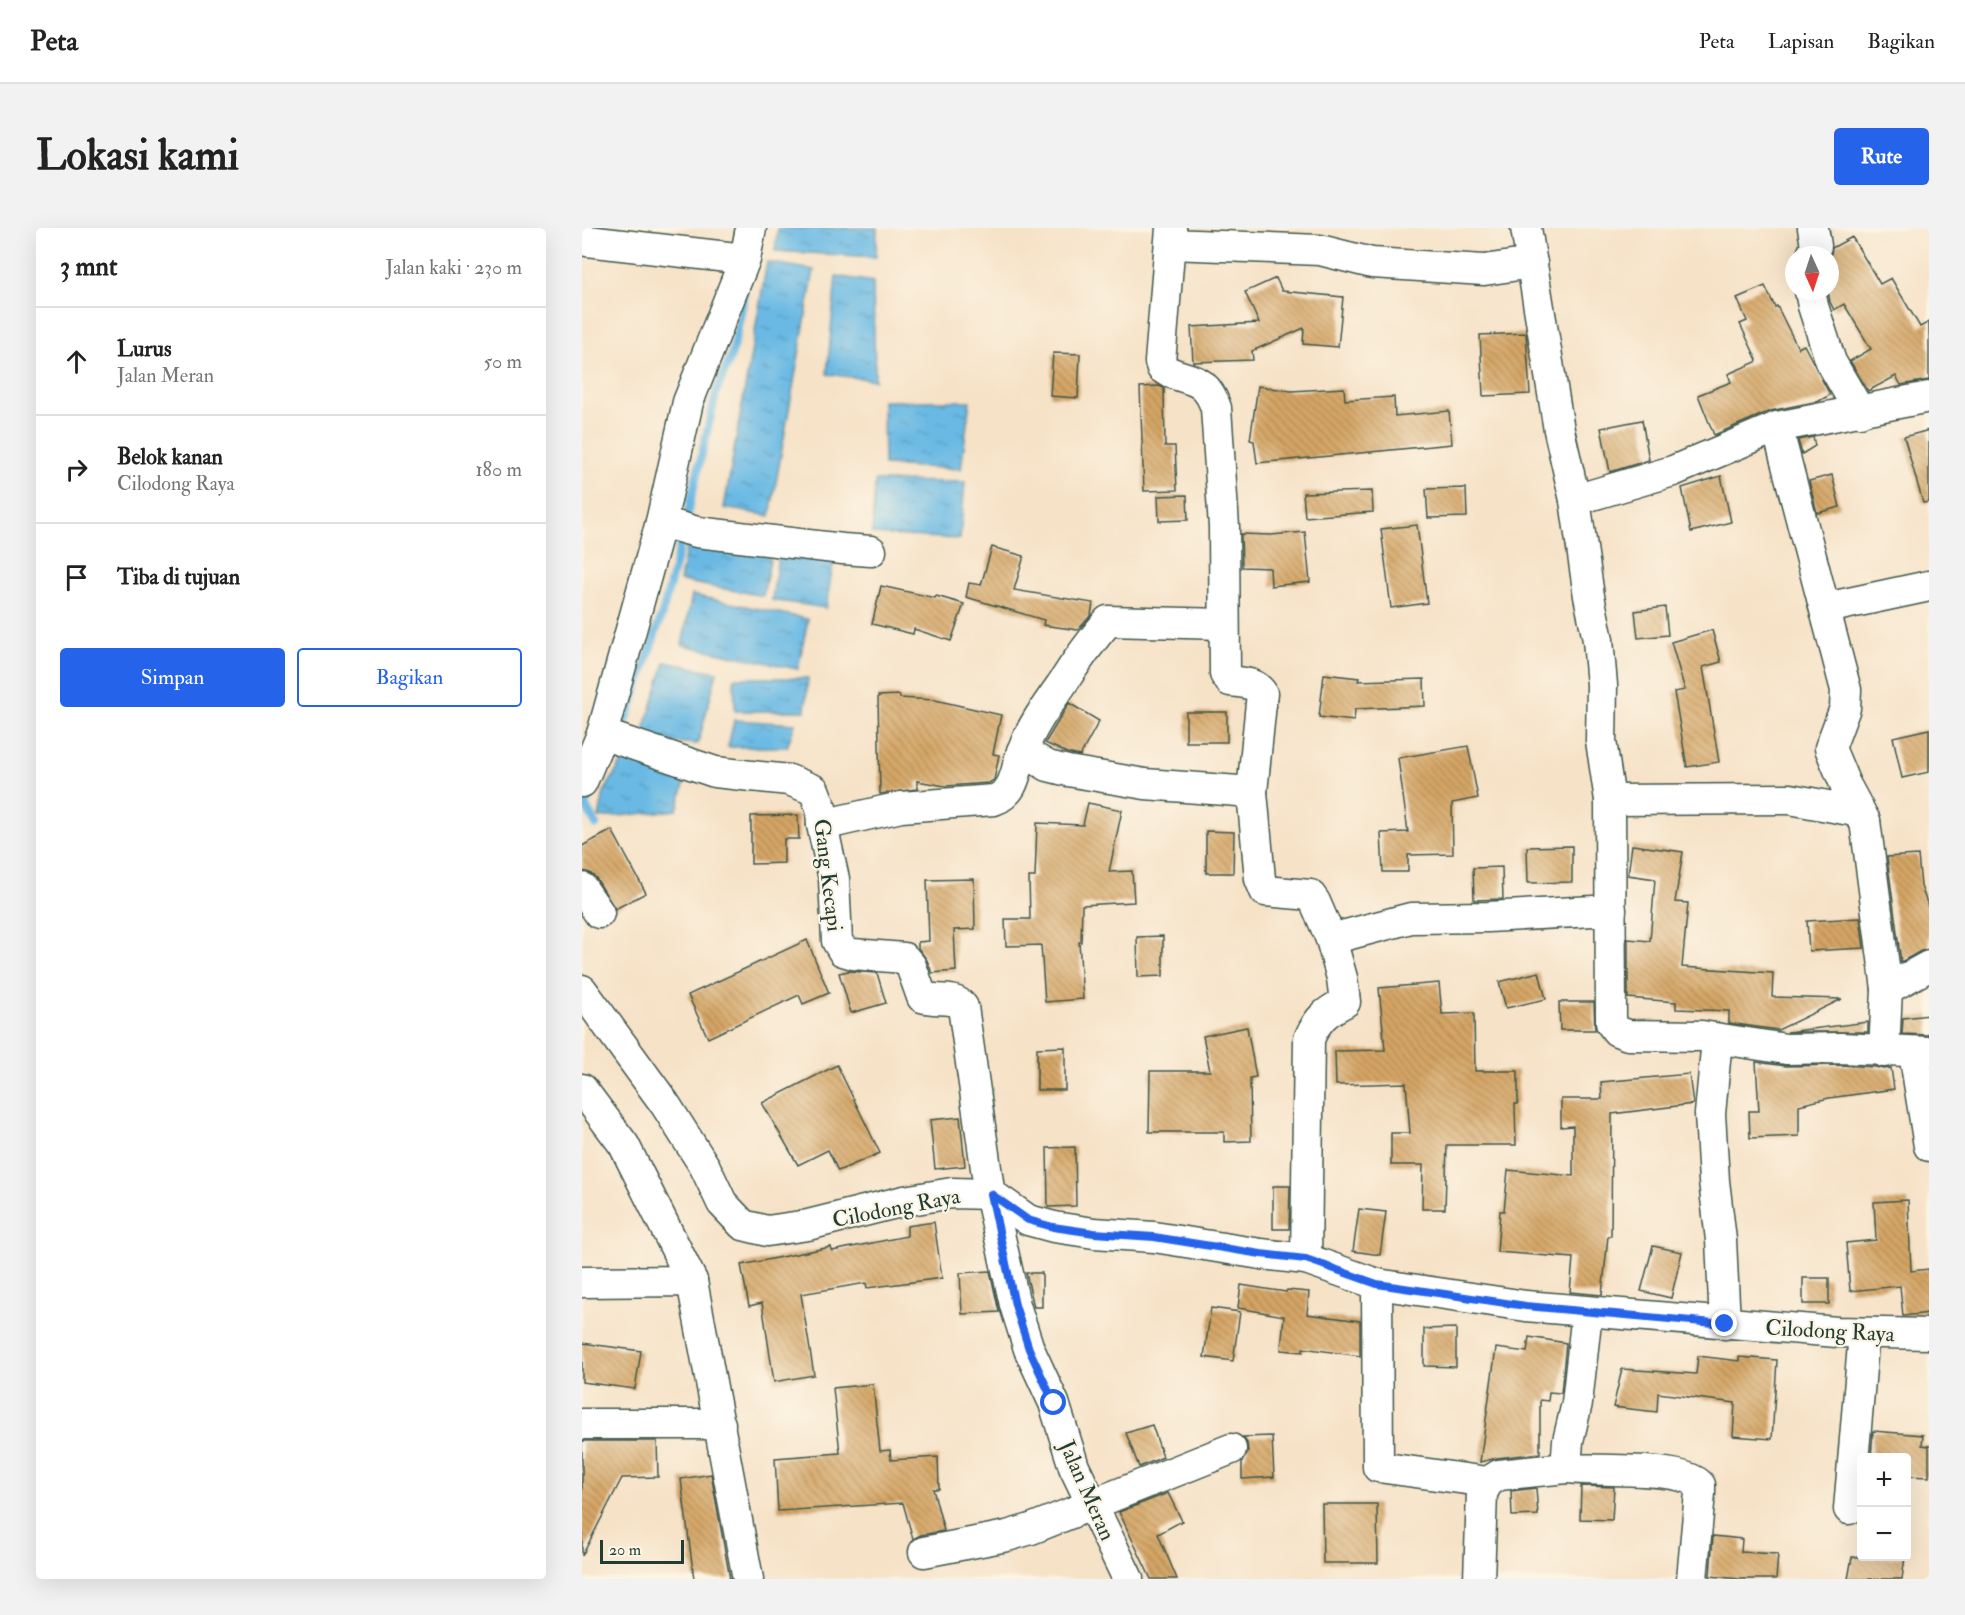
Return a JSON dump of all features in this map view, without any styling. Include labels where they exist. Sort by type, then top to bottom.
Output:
[{"type":"street","points":[[582,782],[614,738],[674,526],[688,402],[745,259],[751,228]]},
{"type":"street","points":[[1526,228],[1559,430],[1575,500],[1598,640],[1602,685],[1601,741],[1610,800],[1611,1023],[1617,1031],[1628,1035],[1702,1036],[1786,1049],[1841,1048],[1884,1052],[1921,1052],[1929,1146]]},
{"type":"street","points":[[1813,228],[1816,246]]},
{"type":"street","points":[[1306,1259],[1309,1039],[1315,1024],[1327,1012],[1346,1002],[1331,939],[1315,902],[1310,895],[1265,891],[1260,879],[1252,792],[1262,693],[1249,683],[1230,681],[1226,674],[1224,527],[1216,408],[1212,396],[1199,382],[1167,371],[1162,368],[1160,362],[1170,236],[1320,250],[1372,263],[1484,270],[1532,263]]},
{"type":"street","points":[[587,241],[745,259]]},
{"type":"street","points":[[1812,300],[1832,362],[1860,412]]},
{"type":"street","points":[[1575,500],[1673,471],[1777,427],[1929,397]]},
{"type":"street","points":[[1777,427],[1846,690],[1845,708],[1830,748],[1845,784],[1865,820],[1887,989],[1884,1052]]},
{"type":"street","points":[[674,526],[871,551]]},
{"type":"street","points":[[1826,608],[1929,586]]},
{"type":"street","points":[[822,825],[901,807],[994,800],[1003,796],[1009,792],[1016,777],[1023,751],[1037,720],[1094,637],[1108,621],[1224,624]]},
{"type":"street","name":"Gang Kecapi","points":[[614,738],[715,772],[789,780],[814,790],[821,808],[822,825],[834,879],[837,941],[843,951],[853,954],[904,958],[911,966],[922,998],[952,1000],[958,1002],[963,1008],[991,1194]]},
{"type":"street","points":[[1023,751],[1048,766],[1068,771],[1145,784],[1252,792]]},
{"type":"street","points":[[1610,800],[1790,799],[1855,811],[1865,820]]},
{"type":"street","points":[[582,888],[599,913]]},
{"type":"street","points":[[1331,939],[1411,918],[1488,917],[1611,910]]},
{"type":"street","points":[[1887,989],[1929,966]]},
{"type":"street","name":"Cilodong Raya","points":[[582,990],[665,1104],[705,1167],[722,1203],[743,1226],[767,1231],[808,1225],[904,1201],[943,1195],[991,1194],[1028,1220],[1053,1227],[1094,1233],[1154,1237],[1306,1259],[1377,1284],[1526,1306],[1587,1312],[1864,1333],[1929,1334]]},
{"type":"street","points":[[1716,1039],[1710,1114],[1714,1181],[1721,1240],[1725,1324]]},
{"type":"street","points":[[582,1089],[624,1145],[692,1281],[748,1579]]},
{"type":"street","name":"Jalan Meran","points":[[991,1194],[1015,1305],[1026,1338],[1054,1403],[1074,1467],[1128,1579]]},
{"type":"street","points":[[582,1282],[692,1281]]},
{"type":"street","points":[[1377,1284],[1378,1467],[1488,1482]]},
{"type":"street","points":[[1566,1468],[1568,1441],[1577,1403],[1587,1312]]},
{"type":"street","points":[[1849,1509],[1864,1333]]},
{"type":"street","points":[[582,1424],[720,1424]]},
{"type":"street","points":[[924,1552],[1015,1534],[1231,1449]]},
{"type":"street","points":[[1479,1579],[1482,1493],[1488,1482],[1499,1475],[1566,1468],[1660,1472],[1694,1479],[1700,1485],[1700,1493],[1692,1579]]},
{"type":"water","points":[[778,228],[877,228],[876,257],[775,251]]},
{"type":"water","points":[[767,262],[814,270],[770,516],[724,508]]},
{"type":"water","points":[[836,276],[873,282],[875,380],[827,374]]},
{"type":"water","points":[[883,401],[970,401],[961,469],[884,465]]},
{"type":"water","points":[[875,481],[965,482],[960,539],[872,534]]},
{"type":"water","points":[[689,535],[772,550],[763,596],[680,581]]},
{"type":"water","points":[[779,550],[834,558],[826,608],[772,600]]},
{"type":"water","points":[[692,595],[808,619],[798,669],[682,645]]},
{"type":"water","points":[[665,662],[717,672],[698,744],[641,740]]},
{"type":"water","points":[[734,678],[808,678],[805,711],[735,711]]},
{"type":"water","points":[[734,720],[795,724],[787,747],[728,747]]},
{"type":"water","points":[[623,760],[688,770],[677,810],[599,818],[604,792]]},
{"type":"building","points":[[1852,237],[1880,284],[1891,278],[1920,327],[1929,322],[1929,380],[1901,385],[1896,376],[1868,391],[1850,361],[1871,349],[1844,304],[1834,310],[1830,302],[1830,300],[1839,300],[1839,246],[1836,246]]},
{"type":"building","points":[[1276,278],[1282,291],[1343,297],[1338,347],[1303,344],[1304,328],[1252,351],[1253,360],[1193,362],[1191,327],[1259,323],[1245,292]]},
{"type":"building","points":[[1765,286],[1798,348],[1804,345],[1830,395],[1819,401],[1770,411],[1714,435],[1698,395],[1731,382],[1728,374],[1756,362],[1740,324],[1747,321],[1737,298]]},
{"type":"building","points":[[1526,333],[1530,394],[1483,396],[1480,335]]},
{"type":"building","points":[[1053,353],[1080,354],[1078,398],[1050,396]]},
{"type":"building","points":[[1258,386],[1291,391],[1344,388],[1345,400],[1394,397],[1395,416],[1449,411],[1452,444],[1257,463],[1254,441],[1250,440]]},
{"type":"building","points":[[1140,387],[1164,388],[1165,446],[1175,446],[1177,490],[1144,491]]},
{"type":"building","points":[[1642,420],[1649,460],[1610,472],[1601,428]]},
{"type":"building","points":[[1929,430],[1929,502],[1923,503],[1904,437]]},
{"type":"building","points":[[1813,437],[1815,446],[1802,454],[1798,440]]},
{"type":"building","points":[[1832,475],[1840,507],[1817,513],[1809,481]]},
{"type":"building","points":[[1721,476],[1731,522],[1691,532],[1682,488]]},
{"type":"building","points":[[1466,488],[1467,517],[1428,518],[1426,489]]},
{"type":"building","points":[[1372,491],[1373,512],[1305,517],[1303,493]]},
{"type":"building","points":[[1187,495],[1188,520],[1159,521],[1158,496]]},
{"type":"building","points":[[1417,525],[1427,603],[1391,608],[1381,529]]},
{"type":"building","points":[[1305,532],[1310,582],[1271,586],[1270,568],[1242,567],[1241,534],[1271,535]]},
{"type":"building","points":[[992,547],[1024,556],[1014,590],[1093,603],[1091,615],[1078,630],[1043,625],[1044,620],[966,597],[969,583],[981,585]]},
{"type":"building","points":[[881,586],[935,598],[936,596],[964,604],[951,641],[914,629],[913,634],[872,624]]},
{"type":"building","points":[[1665,607],[1668,635],[1638,638],[1635,611]]},
{"type":"building","points":[[1712,630],[1721,662],[1703,667],[1719,762],[1687,767],[1674,692],[1685,690],[1671,642]]},
{"type":"building","points":[[1324,674],[1359,678],[1358,681],[1424,679],[1425,706],[1355,709],[1354,721],[1319,717]]},
{"type":"building","points":[[899,695],[900,698],[935,700],[1001,715],[993,754],[999,755],[994,780],[989,783],[945,786],[917,781],[917,789],[880,794],[878,696]]},
{"type":"building","points":[[1069,703],[1099,721],[1080,756],[1045,743]]},
{"type":"building","points":[[1186,712],[1227,712],[1227,742],[1186,742]]},
{"type":"building","points":[[1929,729],[1929,772],[1902,778],[1893,737]]},
{"type":"building","points":[[1468,746],[1478,798],[1452,803],[1453,854],[1408,855],[1408,872],[1383,872],[1381,833],[1408,832],[1398,758]]},
{"type":"building","points":[[1088,803],[1122,810],[1109,872],[1132,871],[1134,902],[1082,905],[1081,942],[1079,942],[1083,999],[1045,1002],[1041,945],[1006,946],[1005,919],[1030,919],[1029,877],[1035,877],[1037,823],[1083,825]]},
{"type":"building","points":[[798,815],[799,839],[784,839],[784,863],[751,864],[751,816]]},
{"type":"building","points":[[612,830],[646,893],[615,909],[596,878],[582,871],[582,846]]},
{"type":"building","points":[[1206,831],[1234,832],[1233,873],[1206,873]]},
{"type":"building","points":[[1632,845],[1683,852],[1675,902],[1688,903],[1682,967],[1773,973],[1772,997],[1842,999],[1778,1030],[1729,1023],[1729,1011],[1676,1009],[1676,1002],[1628,998],[1628,939],[1650,941],[1655,879],[1628,875]]},
{"type":"building","points":[[1572,846],[1572,882],[1528,883],[1527,847]]},
{"type":"building","points":[[1918,855],[1921,886],[1929,909],[1929,949],[1901,962],[1887,857]]},
{"type":"building","points":[[1502,867],[1503,899],[1474,900],[1473,868]]},
{"type":"building","points":[[974,879],[975,929],[954,930],[956,971],[932,973],[927,960],[918,948],[918,942],[929,941],[927,880]]},
{"type":"building","points":[[1860,918],[1864,948],[1809,951],[1807,921]]},
{"type":"building","points":[[1163,936],[1163,976],[1138,977],[1137,937]]},
{"type":"building","points":[[807,940],[829,993],[803,1004],[799,995],[708,1038],[688,995]]},
{"type":"building","points":[[848,971],[877,973],[886,1003],[851,1013],[839,973]]},
{"type":"building","points":[[1539,972],[1546,999],[1506,1008],[1499,982]]},
{"type":"building","points":[[1439,983],[1442,1014],[1474,1013],[1475,1071],[1518,1071],[1518,1104],[1515,1104],[1516,1145],[1447,1145],[1445,1209],[1422,1209],[1423,1165],[1391,1165],[1391,1133],[1410,1133],[1406,1083],[1336,1085],[1335,1051],[1385,1050],[1379,988]]},
{"type":"building","points":[[1559,1002],[1594,1002],[1595,1030],[1560,1030]]},
{"type":"building","points":[[1929,1015],[1929,1035],[1902,1034],[1903,1018]]},
{"type":"building","points":[[1868,1022],[1868,1032],[1787,1032]]},
{"type":"building","points":[[1247,1027],[1256,1077],[1250,1078],[1251,1141],[1224,1142],[1224,1132],[1149,1132],[1150,1071],[1210,1071],[1203,1036]]},
{"type":"building","points":[[1065,1047],[1065,1090],[1037,1090],[1037,1048]]},
{"type":"building","points":[[1756,1062],[1786,1066],[1841,1065],[1891,1068],[1894,1089],[1829,1098],[1799,1105],[1799,1136],[1750,1138],[1749,1111],[1759,1111]]},
{"type":"building","points":[[837,1065],[880,1153],[838,1171],[828,1150],[798,1165],[762,1103]]},
{"type":"building","points":[[1689,1074],[1693,1104],[1612,1114],[1611,1236],[1608,1236],[1602,1295],[1570,1292],[1573,1258],[1497,1252],[1500,1211],[1504,1211],[1508,1170],[1573,1176],[1573,1126],[1561,1127],[1561,1099],[1602,1099],[1601,1082]]},
{"type":"building","points":[[960,1117],[965,1166],[935,1169],[930,1120]]},
{"type":"building","points":[[1075,1147],[1076,1206],[1048,1207],[1047,1148]]},
{"type":"building","points":[[1273,1186],[1290,1186],[1289,1229],[1273,1229]]},
{"type":"building","points":[[1908,1200],[1911,1271],[1929,1269],[1929,1313],[1903,1316],[1900,1286],[1850,1291],[1846,1243],[1876,1240],[1874,1202]]},
{"type":"building","points":[[1359,1209],[1386,1212],[1380,1255],[1353,1251]]},
{"type":"building","points":[[934,1222],[942,1278],[867,1288],[866,1283],[801,1294],[814,1375],[774,1382],[762,1303],[749,1306],[741,1265],[831,1247],[832,1251],[907,1236],[907,1226]]},
{"type":"building","points":[[1653,1246],[1682,1252],[1671,1298],[1641,1291]]},
{"type":"building","points":[[990,1271],[999,1312],[962,1314],[960,1273]]},
{"type":"building","points":[[1026,1273],[1042,1273],[1042,1307],[1034,1307]]},
{"type":"building","points":[[1803,1278],[1829,1278],[1829,1304],[1803,1304]]},
{"type":"building","points":[[1241,1285],[1286,1292],[1287,1290],[1309,1292],[1307,1314],[1360,1321],[1360,1356],[1303,1348],[1303,1352],[1281,1350],[1284,1316],[1238,1308]]},
{"type":"building","points":[[1211,1308],[1240,1312],[1233,1361],[1204,1357]]},
{"type":"building","points":[[1456,1328],[1456,1367],[1424,1366],[1424,1329]]},
{"type":"building","points":[[1529,1337],[1566,1343],[1561,1393],[1549,1392],[1548,1401],[1540,1400],[1540,1453],[1480,1462],[1496,1348],[1527,1352]]},
{"type":"building","points":[[582,1343],[641,1351],[635,1389],[582,1382]]},
{"type":"building","points":[[1698,1356],[1739,1361],[1739,1357],[1777,1360],[1772,1439],[1733,1436],[1735,1403],[1658,1393],[1657,1412],[1613,1407],[1622,1369],[1696,1374]]},
{"type":"building","points":[[873,1384],[880,1451],[890,1450],[891,1460],[938,1457],[939,1489],[933,1489],[944,1531],[921,1535],[913,1539],[903,1503],[778,1511],[775,1458],[840,1453],[833,1388]]},
{"type":"building","points":[[1152,1425],[1163,1457],[1139,1467],[1126,1433]]},
{"type":"building","points":[[1873,1431],[1923,1435],[1922,1445],[1929,1446],[1929,1477],[1911,1476],[1911,1453],[1871,1453]]},
{"type":"building","points":[[1272,1436],[1274,1477],[1242,1479],[1242,1462],[1248,1451],[1243,1437]]},
{"type":"building","points":[[582,1441],[657,1441],[658,1477],[622,1478],[582,1556]]},
{"type":"building","points":[[711,1474],[730,1579],[694,1579],[681,1479]]},
{"type":"building","points":[[1581,1486],[1614,1487],[1612,1520],[1580,1519]]},
{"type":"building","points":[[1536,1488],[1538,1515],[1512,1516],[1511,1491]]},
{"type":"building","points":[[1168,1493],[1182,1521],[1158,1534],[1177,1579],[1151,1579],[1119,1512]]},
{"type":"building","points":[[1322,1504],[1377,1504],[1378,1563],[1323,1563]]},
{"type":"building","points":[[1713,1536],[1742,1539],[1741,1552],[1778,1554],[1776,1579],[1710,1576]]},
{"type":"building","points":[[1852,1557],[1857,1557],[1857,1561],[1904,1561],[1902,1579],[1848,1579]]},
{"type":"waterway","points":[[620,734],[662,614],[717,390],[732,354],[745,294]]},
{"type":"waterway","points":[[594,786],[585,805],[596,825]]},
{"type":"route","points":[[1054,1403],[1029,1349],[1015,1305],[991,1194],[1028,1220],[1053,1227],[1094,1233],[1154,1237],[1306,1259],[1377,1284],[1526,1306],[1725,1324]]}]
